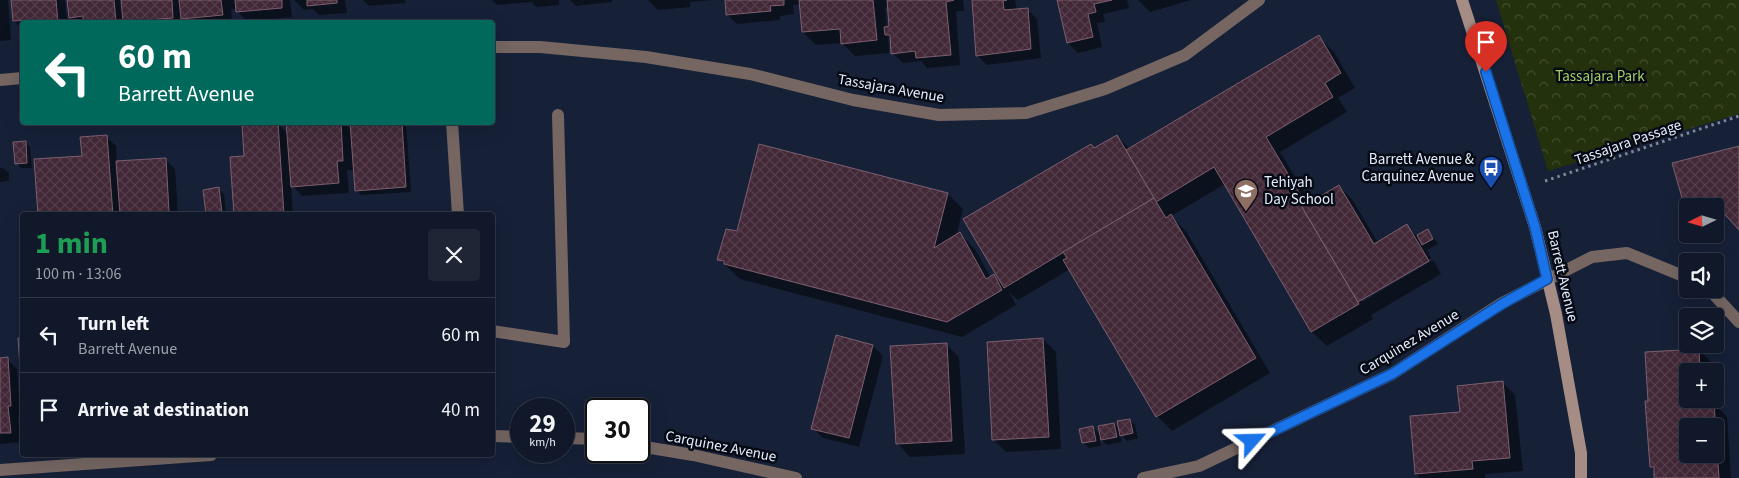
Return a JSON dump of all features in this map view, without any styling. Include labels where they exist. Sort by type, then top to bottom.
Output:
[{"type":"street","name":"Tassajara Avenue","points":[[495,47],[540,47],[646,57],[750,74],[853,100],[939,116],[1026,112],[1105,89],[1185,55],[1259,0]]},
{"type":"street","name":"Barrett Avenue","points":[[1462,0],[1535,227],[1556,314],[1581,453],[1582,478]]},
{"type":"street","points":[[0,80],[20,78]]},
{"type":"street","points":[[495,331],[564,342],[558,115]]},
{"type":"street","points":[[452,125],[458,212]]},
{"type":"street","name":"Carquinez Avenue","points":[[1143,478],[1199,472],[1392,374],[1502,304],[1592,257],[1627,254],[1679,274]]},
{"type":"street","points":[[1717,298],[1739,322]]},
{"type":"street","points":[[495,436],[510,437]]},
{"type":"street","name":"Carquinez Avenue","points":[[650,448],[693,455],[796,478]]},
{"type":"street","points":[[0,470],[183,457]]},
{"type":"path","name":"Tassajara Passage","points":[[1524,188],[1739,116]]},
{"type":"green space","name":"Tassajara Park","points":[[1496,0],[1739,0],[1739,114],[1548,171]]},
{"type":"building","points":[[11,0],[56,0],[58,20],[13,21]]},
{"type":"building","points":[[67,0],[114,0],[116,20],[83,20],[83,16],[69,18]]},
{"type":"building","points":[[121,0],[172,0],[173,18],[123,20]]},
{"type":"building","points":[[179,0],[221,0],[223,15],[181,19]]},
{"type":"building","points":[[235,0],[282,0],[282,8],[236,12]]},
{"type":"building","points":[[307,0],[337,0],[337,3],[307,6]]},
{"type":"building","points":[[725,0],[784,0],[784,5],[770,6],[771,11],[726,15]]},
{"type":"building","points":[[799,0],[873,0],[877,40],[841,44],[840,29],[802,32]]},
{"type":"building","points":[[887,0],[954,0],[946,2],[951,55],[916,58],[915,51],[891,54],[890,35],[885,35],[884,27],[889,26]]},
{"type":"building","points":[[972,0],[1007,0],[1003,1],[1004,10],[1028,8],[1031,49],[976,56]]},
{"type":"building","points":[[1057,0],[1112,0],[1094,4],[1096,12],[1088,14],[1093,37],[1067,43]]},
{"type":"building","points":[[1319,35],[1341,73],[1325,83],[1333,97],[1266,137],[1306,204],[1302,207],[1359,304],[1311,332],[1214,167],[1156,202],[1126,150]]},
{"type":"building","points":[[242,125],[278,125],[284,212],[234,212],[230,157],[244,156]]},
{"type":"building","points":[[286,125],[341,125],[343,161],[337,161],[339,183],[291,187]]},
{"type":"building","points":[[350,125],[402,125],[406,187],[355,191]]},
{"type":"building","points":[[107,135],[113,212],[38,212],[34,159],[82,156],[80,137]]},
{"type":"building","points":[[1117,135],[1154,198],[1004,288],[963,219],[1091,144],[1094,148]]},
{"type":"building","points":[[26,141],[27,163],[15,164],[13,142]]},
{"type":"building","points":[[759,144],[948,193],[934,248],[960,232],[986,279],[994,274],[1002,290],[947,322],[724,264],[724,261],[717,260],[726,229],[737,231]]},
{"type":"building","points":[[1739,146],[1739,230],[1724,214],[1724,198],[1682,198],[1672,163]]},
{"type":"building","points":[[166,158],[169,212],[120,212],[116,161]]},
{"type":"building","points":[[1339,185],[1374,244],[1407,224],[1429,261],[1358,302],[1302,207]]},
{"type":"building","points":[[219,187],[222,212],[206,212],[203,190]]},
{"type":"building","points":[[1154,198],[1166,218],[1171,214],[1256,358],[1156,417],[1063,260],[1067,258],[1063,252]]},
{"type":"building","points":[[1428,229],[1433,239],[1422,245],[1417,235]]},
{"type":"building","points":[[836,335],[873,345],[849,438],[811,429]]},
{"type":"building","points":[[18,338],[20,338],[20,368]]},
{"type":"building","points":[[1043,338],[1049,437],[992,440],[987,342]]},
{"type":"building","points":[[947,343],[952,441],[896,444],[890,346]]},
{"type":"building","points":[[1679,350],[1679,353],[1699,353],[1700,363],[1679,363],[1679,408],[1714,408],[1715,418],[1679,418],[1679,463],[1718,463],[1719,478],[1654,478],[1654,467],[1650,467],[1645,401],[1648,401],[1645,352]]},
{"type":"building","points":[[8,357],[11,406],[8,406],[11,433],[0,433],[0,358]]},
{"type":"building","points":[[1503,381],[1510,458],[1472,461],[1473,469],[1415,474],[1410,416],[1460,412],[1457,386]]},
{"type":"building","points":[[1130,419],[1133,433],[1120,436],[1117,421]]},
{"type":"building","points":[[1114,423],[1117,437],[1101,440],[1098,426]]},
{"type":"building","points":[[1093,426],[1096,441],[1082,443],[1079,429]]},
{"type":"place","name":"Barrett Avenue & Carquinez Avenue","points":[[1491,189]]},
{"type":"place","name":"Tehiyah Day School","points":[[1246,212]]},
{"type":"route","points":[[1252,441],[1392,374],[1502,304],[1547,279],[1535,227],[1486,72]]}]
